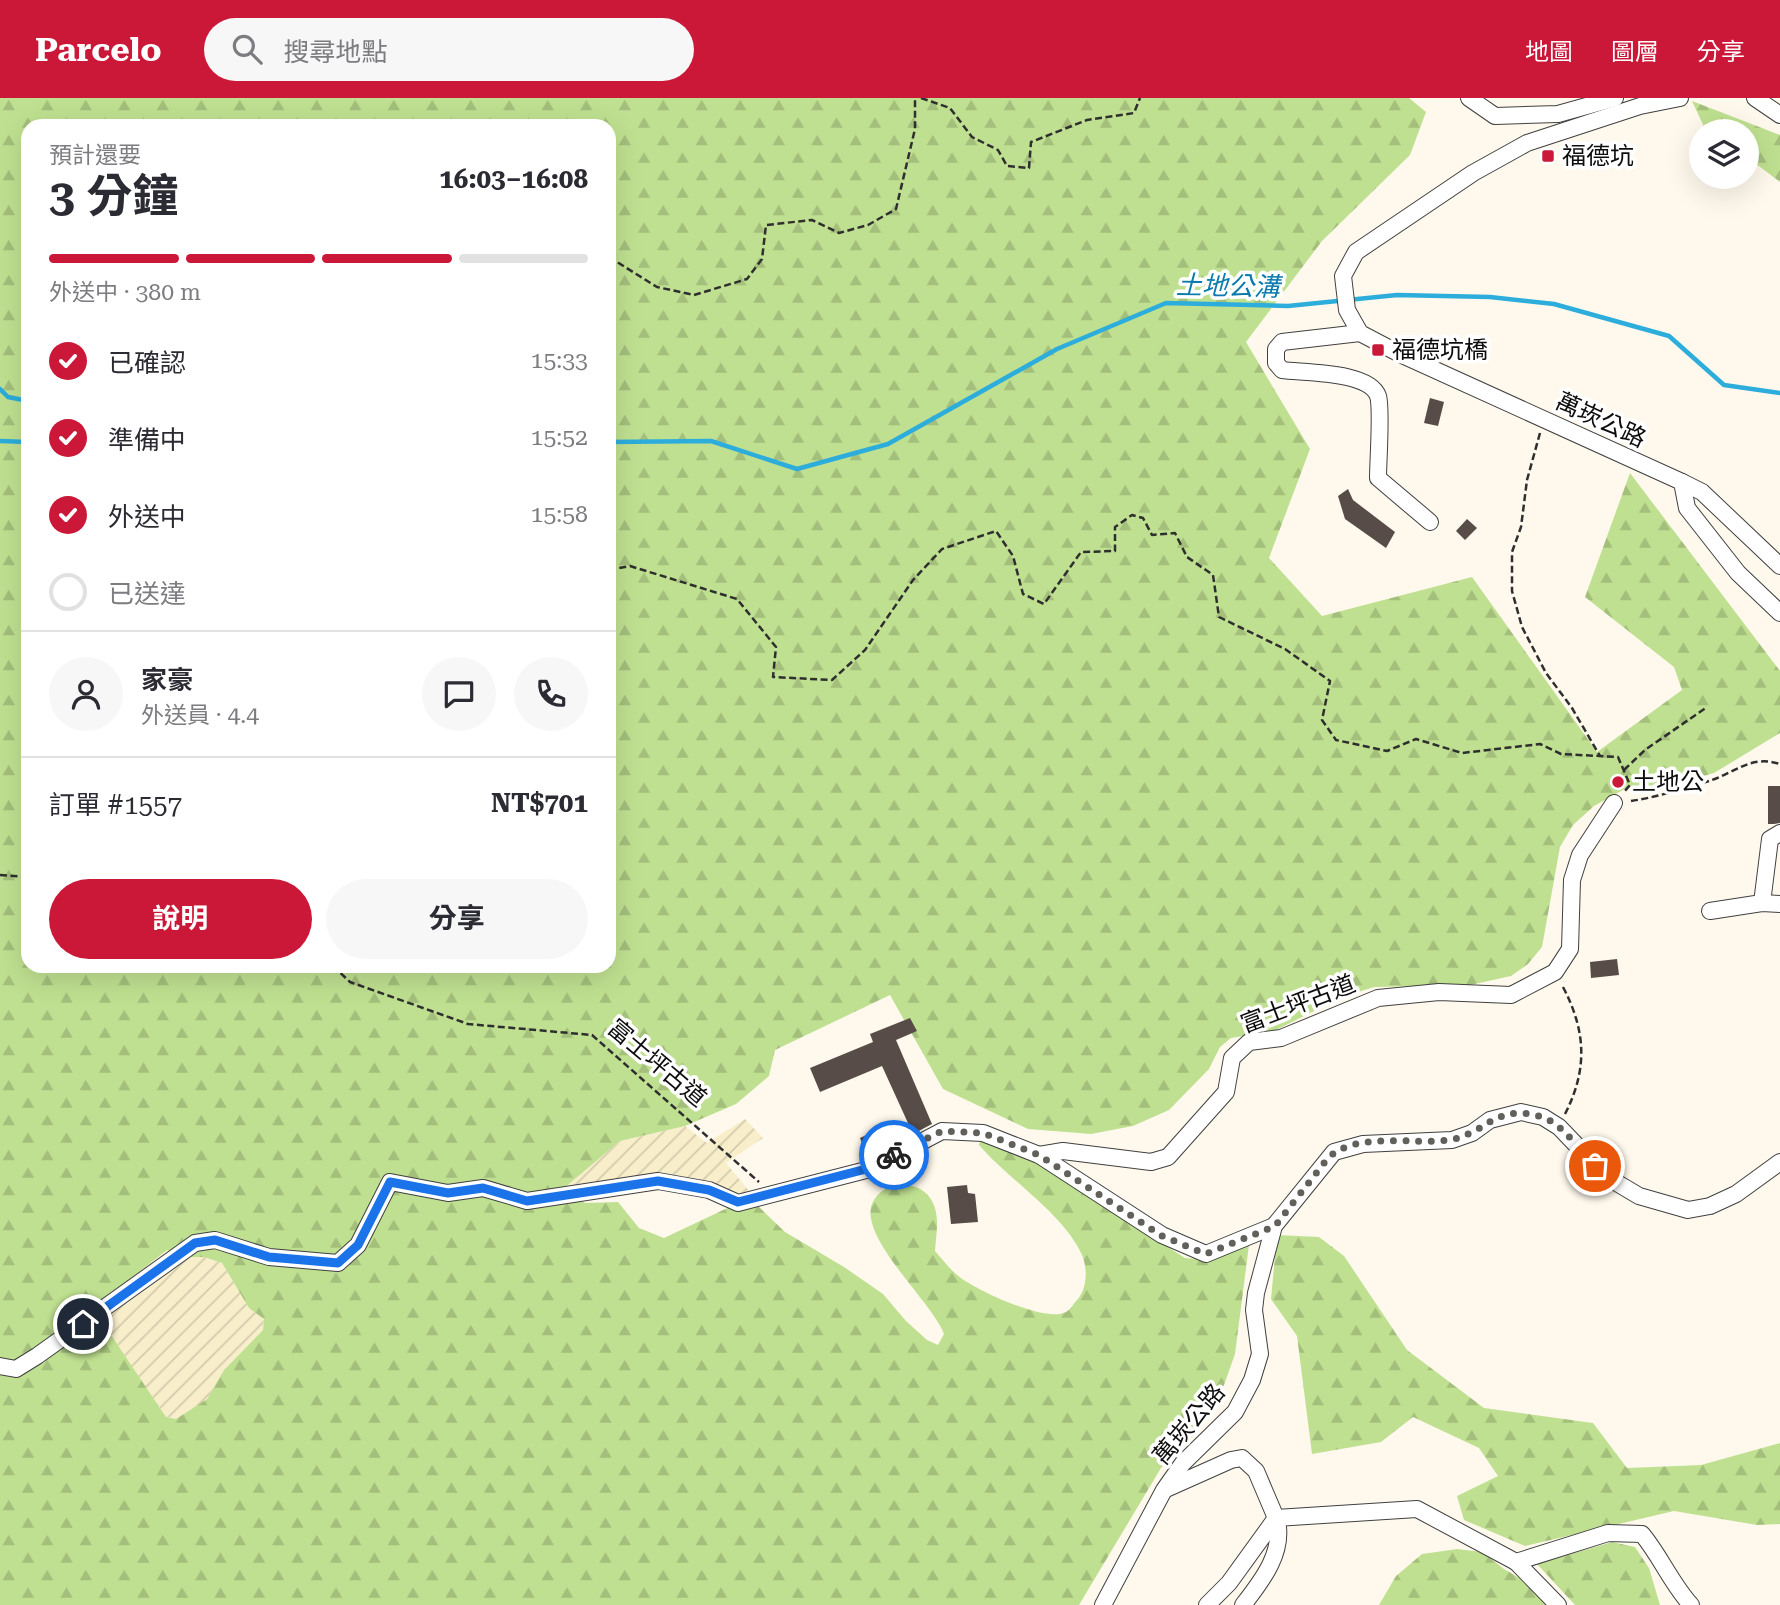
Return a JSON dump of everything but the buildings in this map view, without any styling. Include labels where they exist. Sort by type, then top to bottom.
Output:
[{"type":"street","points":[[1469,98],[1495,116],[1558,114],[1615,98]]},
{"type":"street","points":[[1622,98],[1640,106]]},
{"type":"street","points":[[1430,522],[1378,478],[1378,394],[1368,384],[1352,378],[1282,370],[1276,363],[1276,349],[1282,342],[1357,328],[1347,310],[1343,276],[1350,258],[1379,235],[1473,173],[1527,143],[1640,106],[1680,98]]},
{"type":"street","points":[[1755,98],[1780,115]]},
{"type":"street","name":"萬崁公路","points":[[1357,328],[1702,492],[1780,566]]},
{"type":"street","points":[[1682,482],[1687,508],[1738,573],[1780,613]]},
{"type":"street","points":[[1555,972],[1570,949],[1572,880],[1580,855],[1614,803]]},
{"type":"street","points":[[1762,903],[1770,839],[1780,833]]},
{"type":"street","points":[[1710,911],[1762,903],[1780,904]]},
{"type":"street","name":"富士坪古道","points":[[0,1366],[16,1369],[37,1356],[195,1243],[215,1240],[269,1257],[338,1263],[358,1245],[390,1182],[448,1193],[483,1188],[527,1201],[658,1181],[709,1190],[738,1202],[870,1168],[942,1131],[983,1133],[1039,1155],[1063,1151],[1151,1162],[1168,1157],[1226,1092],[1232,1058],[1249,1042],[1281,1038],[1378,998],[1439,992],[1511,995],[1555,972]]},
{"type":"street","name":"萬崁公路","points":[[1103,1605],[1164,1490],[1183,1463],[1235,1412],[1252,1380],[1260,1354],[1254,1310],[1255,1293],[1275,1226],[1328,1158],[1346,1148],[1363,1144],[1452,1139],[1472,1133],[1490,1120],[1521,1112],[1544,1117],[1559,1127],[1607,1177],[1639,1196],[1688,1210],[1710,1206],[1755,1184],[1780,1162]]},
{"type":"street","points":[[1039,1155],[1162,1236],[1206,1254],[1275,1226]]},
{"type":"street","points":[[1164,1490],[1231,1460],[1242,1458],[1255,1471],[1276,1518],[1279,1541],[1270,1566],[1243,1605]]},
{"type":"street","points":[[1276,1518],[1417,1508],[1516,1562],[1558,1605]]},
{"type":"street","points":[[1207,1605],[1229,1583],[1276,1518]]},
{"type":"street","points":[[1516,1562],[1608,1533],[1642,1534],[1658,1552],[1675,1588],[1691,1605]]},
{"type":"path","points":[[616,261],[657,287],[694,295],[747,279],[762,259],[766,225],[812,220],[839,233],[868,225],[896,209],[915,129],[915,98]]},
{"type":"path","points":[[921,98],[950,108],[972,137],[998,150],[1007,166],[1028,168],[1031,142],[1087,120],[1134,113],[1140,98]]},
{"type":"path","points":[[1544,419],[1527,480],[1521,527],[1512,552],[1512,591],[1522,627],[1546,673],[1572,708],[1600,756]]},
{"type":"path","points":[[616,569],[629,566],[737,599],[776,646],[772,677],[832,680],[865,650],[913,580],[942,549],[996,531],[1013,556],[1024,594],[1044,604],[1081,552],[1115,551],[1115,527],[1132,515],[1143,518],[1152,535],[1175,533],[1187,557],[1213,575],[1219,617],[1285,649],[1330,681],[1322,720],[1336,740],[1387,751],[1416,739],[1462,753],[1540,744],[1562,754],[1618,757],[1630,785],[1614,803]]},
{"type":"path","points":[[1624,770],[1645,750],[1707,707]]},
{"type":"path","points":[[1614,803],[1651,798],[1713,779],[1753,760],[1780,764]]},
{"type":"path","points":[[0,875],[21,876]]},
{"type":"path","points":[[1555,972],[1581,1029],[1577,1090],[1559,1127]]},
{"type":"path","name":"富士坪古道","points":[[341,973],[351,982],[468,1024],[592,1035],[772,1194]]},
{"type":"shaded area","points":[[745,1119],[763,1138],[726,1163],[750,1192],[735,1196],[705,1183],[563,1189],[620,1141],[685,1126],[707,1143]]},
{"type":"shaded area","points":[[168,1250],[185,1257],[204,1257],[222,1263],[249,1308],[264,1319],[263,1330],[224,1370],[207,1399],[176,1419],[166,1417],[93,1308]]},
{"type":"green space","points":[[0,98],[1409,98],[1426,112],[1410,155],[1322,241],[1246,342],[1310,449],[1269,558],[1322,616],[1472,577],[1597,752],[1682,690],[1674,667],[1585,597],[1630,473],[1780,671],[1780,733],[1714,773],[1643,794],[1630,786],[1594,806],[1573,825],[1560,847],[1542,947],[1528,964],[1511,976],[1470,985],[1374,987],[1342,997],[1274,1031],[1231,1038],[1220,1047],[1209,1069],[1169,1110],[1133,1126],[1091,1134],[1028,1129],[943,1089],[890,995],[775,1050],[769,1076],[736,1104],[685,1126],[620,1141],[563,1189],[585,1203],[618,1202],[639,1228],[664,1238],[738,1203],[759,1207],[785,1232],[883,1294],[906,1321],[927,1340],[938,1345],[944,1334],[886,1252],[871,1218],[872,1204],[877,1196],[893,1186],[912,1186],[928,1195],[936,1215],[935,1251],[957,1275],[970,1284],[1028,1310],[1056,1314],[1069,1310],[1085,1285],[1084,1261],[1074,1240],[1049,1211],[991,1158],[979,1145],[980,1140],[1016,1152],[1039,1165],[1185,1258],[1212,1260],[1249,1245],[1235,1354],[1224,1385],[1194,1435],[1161,1468],[1079,1605],[0,1605]],"holes":[[[167,1250],[185,1257],[204,1257],[222,1263],[249,1308],[264,1319],[263,1330],[224,1370],[207,1399],[176,1419],[166,1417],[93,1308]]]},
{"type":"green space","points":[[1692,101],[1739,119],[1700,119]]},
{"type":"green space","points":[[1759,127],[1780,135],[1780,182],[1759,166]]},
{"type":"green space","points":[[1277,1235],[1319,1237],[1344,1256],[1407,1350],[1484,1408],[1593,1423],[1627,1468],[1701,1465],[1780,1443],[1780,1524],[1757,1525],[1674,1511],[1525,1546],[1464,1520],[1457,1496],[1498,1476],[1479,1448],[1413,1417],[1381,1442],[1312,1454],[1297,1336],[1271,1299]]},
{"type":"green space","points":[[1612,1542],[1635,1547],[1649,1568],[1660,1605],[1575,1605],[1537,1564]]},
{"type":"green space","points":[[1457,1549],[1482,1552],[1530,1584],[1551,1605],[1379,1605],[1396,1576],[1422,1554]]},
{"type":"waterway","name":"土地公溝","points":[[616,442],[711,441],[797,469],[888,444],[1057,349],[1166,303],[1288,306],[1397,295],[1490,297],[1554,304],[1669,336],[1724,385],[1780,393]]},
{"type":"waterway","points":[[0,389],[8,397],[21,400]]},
{"type":"waterway","name":"土地公溝","points":[[0,441],[21,442]]},
{"type":"way so far","points":[[894,1155],[942,1131],[983,1133],[1039,1155],[1162,1236],[1206,1254],[1275,1226],[1334,1152],[1363,1144],[1423,1143],[1452,1139],[1472,1133],[1490,1120],[1521,1112],[1544,1117],[1559,1127],[1595,1166]]},
{"type":"place","name":"福德坑","points":[[1548,156]]},
{"type":"place","name":"福德坑橋","points":[[1378,350]]},
{"type":"place","name":"土地公","points":[[1618,782]]},
{"type":"route","points":[[83,1324],[195,1243],[215,1240],[269,1257],[338,1263],[358,1245],[390,1182],[448,1193],[483,1188],[527,1201],[658,1181],[709,1190],[738,1202],[870,1168],[894,1155]]}]
